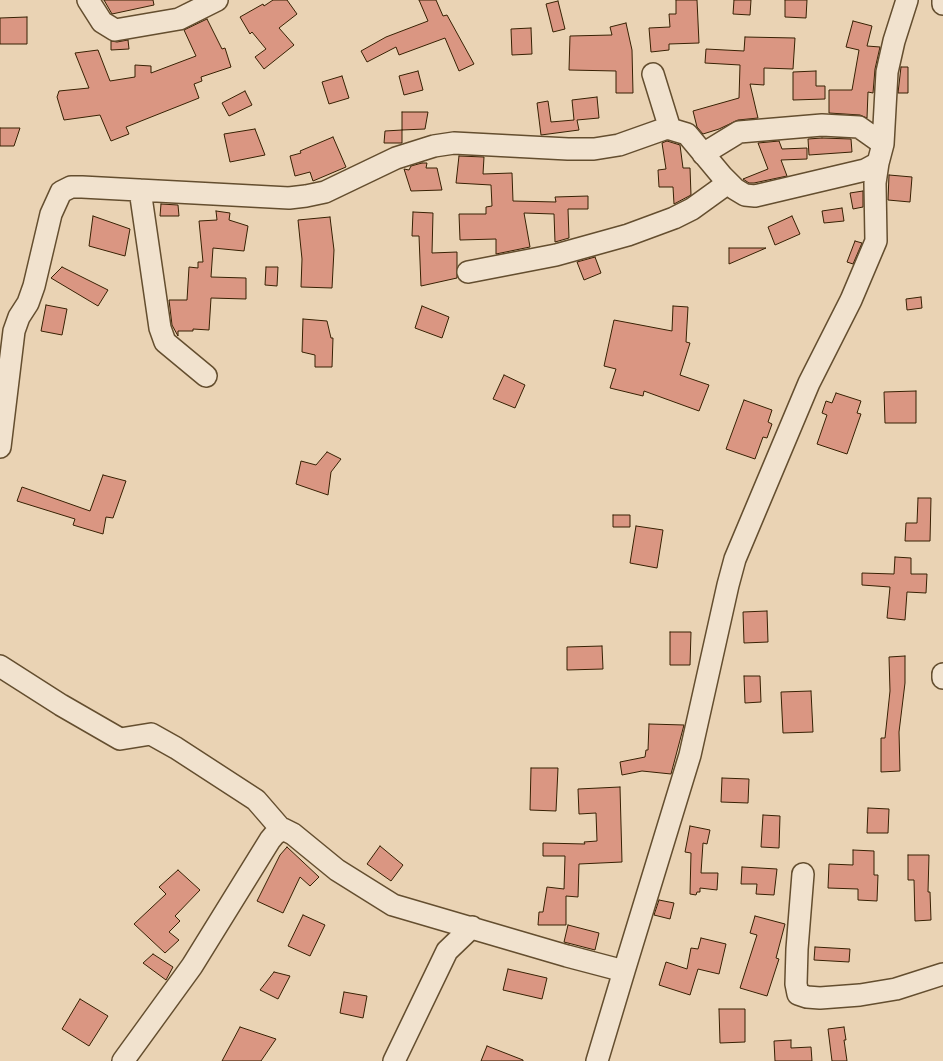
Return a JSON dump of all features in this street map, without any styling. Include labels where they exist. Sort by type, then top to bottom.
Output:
[{"type":"street","points":[[88,0],[102,22],[115,30],[179,19],[217,0]]},
{"type":"street","points":[[598,1061],[690,756],[735,559],[798,408],[851,300],[876,240],[875,183],[880,154],[887,72],[894,41],[907,0]]},
{"type":"street","points":[[653,74],[670,129]]},
{"type":"street","points":[[703,154],[739,132],[822,125],[859,127],[880,154]]},
{"type":"street","points":[[0,447],[14,332],[31,295],[51,214],[61,192],[71,187],[82,186],[289,198],[325,192],[396,158],[434,146],[454,143],[594,149],[618,145],[667,128],[687,134],[734,189],[745,195],[755,196],[865,170],[880,154]]},
{"type":"street","points":[[468,272],[556,255],[628,235],[674,218],[692,209],[728,183]]},
{"type":"street","points":[[140,190],[160,328],[165,342],[206,376]]},
{"type":"street","points":[[0,666],[61,706],[120,739],[151,734],[176,748],[256,800],[282,830],[293,834],[337,870],[393,905],[624,971]]},
{"type":"street","points":[[123,1061],[192,966],[274,834],[282,830]]},
{"type":"street","points":[[803,874],[797,949],[796,984],[798,994],[820,998],[860,995],[896,989],[943,974]]},
{"type":"street","points":[[394,1061],[448,951],[472,927]]},
{"type":"building","points":[[104,0],[153,0],[154,5],[112,14]]},
{"type":"building","points":[[273,0],[287,0],[297,14],[279,28],[294,45],[264,69],[255,57],[266,49],[252,32],[250,34],[240,17]]},
{"type":"building","points":[[419,0],[436,0],[443,16],[447,15],[474,64],[459,71],[445,38],[399,55],[396,47],[367,62],[361,51],[386,37],[428,21]]},
{"type":"building","points":[[676,0],[697,0],[699,43],[669,44],[669,50],[651,52],[649,28],[670,27],[669,14],[676,14]]},
{"type":"building","points":[[734,0],[751,0],[750,15],[733,14]]},
{"type":"building","points":[[785,0],[807,0],[806,18],[785,17]]},
{"type":"building","points":[[558,1],[565,29],[553,32],[546,4]]},
{"type":"building","points":[[27,17],[27,44],[0,44],[0,18]]},
{"type":"building","points":[[207,19],[222,49],[225,48],[231,67],[201,77],[202,81],[194,84],[199,98],[126,127],[129,134],[111,141],[100,115],[64,120],[57,97],[59,91],[89,88],[75,53],[98,50],[110,81],[135,77],[135,65],[151,66],[151,73],[196,56],[184,30]]},
{"type":"building","points":[[853,21],[872,26],[867,46],[880,47],[875,69],[873,93],[868,92],[867,118],[860,115],[829,113],[829,90],[852,90],[859,50],[846,47]]},
{"type":"building","points":[[626,23],[632,50],[633,93],[616,93],[616,71],[569,70],[570,36],[612,35],[610,27]]},
{"type":"building","points":[[531,28],[532,54],[512,55],[511,29]]},
{"type":"building","points":[[745,37],[795,38],[793,69],[764,68],[764,85],[750,84],[758,118],[738,120],[703,134],[697,127],[693,111],[739,98],[740,65],[705,63],[706,49],[744,51]]},
{"type":"building","points":[[128,40],[129,49],[111,50],[111,41]]},
{"type":"building","points":[[901,67],[908,67],[908,93],[898,93]]},
{"type":"building","points":[[418,71],[423,90],[404,95],[399,76]]},
{"type":"building","points":[[816,71],[816,86],[825,86],[825,99],[793,100],[793,72]]},
{"type":"building","points":[[342,76],[349,98],[329,104],[322,82]]},
{"type":"building","points":[[245,91],[252,105],[229,116],[222,103]]},
{"type":"building","points":[[597,97],[599,118],[577,120],[579,130],[541,135],[537,103],[548,101],[551,122],[574,120],[572,100]]},
{"type":"building","points":[[402,112],[428,112],[425,129],[402,130]]},
{"type":"building","points":[[0,128],[20,128],[14,146],[0,146]]},
{"type":"building","points":[[255,129],[265,155],[230,162],[224,134]]},
{"type":"building","points":[[402,130],[402,143],[384,143],[385,131]]},
{"type":"building","points":[[333,137],[346,167],[313,181],[310,172],[295,176],[290,156],[301,153],[300,151]]},
{"type":"building","points":[[808,139],[851,139],[852,152],[809,155]]},
{"type":"building","points":[[667,141],[680,145],[683,168],[690,168],[691,195],[674,204],[673,187],[659,187],[658,170],[666,169],[662,143]]},
{"type":"building","points":[[779,141],[782,149],[807,148],[807,159],[781,160],[787,176],[754,183],[749,183],[743,179],[768,169],[758,143]]},
{"type":"building","points":[[459,156],[484,157],[483,174],[512,173],[513,201],[556,202],[555,197],[588,196],[588,209],[568,209],[569,238],[555,242],[554,214],[524,213],[530,247],[496,254],[496,239],[460,240],[459,214],[486,214],[486,207],[492,206],[491,185],[456,183]]},
{"type":"building","points":[[427,163],[426,168],[437,168],[442,190],[411,191],[404,169],[409,170],[411,166]]},
{"type":"building","points":[[889,175],[912,177],[910,202],[888,200]]},
{"type":"building","points":[[863,191],[863,207],[853,209],[850,193]]},
{"type":"building","points":[[161,204],[178,205],[179,216],[160,216]]},
{"type":"building","points":[[842,208],[844,221],[824,223],[822,211]]},
{"type":"building","points":[[216,211],[230,213],[229,220],[248,226],[244,251],[213,248],[211,277],[246,278],[246,299],[211,298],[209,330],[193,329],[193,331],[178,331],[178,336],[172,325],[169,300],[187,300],[189,267],[198,268],[198,262],[203,262],[199,221],[217,220]]},
{"type":"building","points":[[413,212],[433,213],[432,253],[457,252],[457,278],[421,286],[419,236],[412,236]]},
{"type":"building","points":[[93,216],[130,229],[125,256],[89,246]]},
{"type":"building","points":[[792,216],[800,234],[775,245],[768,227]]},
{"type":"building","points":[[330,217],[334,250],[332,288],[301,287],[302,259],[298,220]]},
{"type":"building","points":[[855,241],[862,243],[853,264],[847,262]]},
{"type":"building","points":[[729,248],[766,248],[729,264]]},
{"type":"building","points":[[595,257],[601,273],[584,280],[577,262]]},
{"type":"building","points":[[62,267],[108,290],[98,306],[51,278]]},
{"type":"building","points":[[266,267],[278,267],[277,286],[265,285]]},
{"type":"building","points":[[921,297],[922,308],[907,310],[906,299]]},
{"type":"building","points":[[46,305],[67,309],[62,335],[41,331]]},
{"type":"building","points":[[422,306],[449,317],[442,338],[415,328]]},
{"type":"building","points":[[673,306],[688,307],[686,342],[690,343],[680,375],[709,385],[699,411],[644,391],[643,396],[610,388],[616,369],[604,366],[614,320],[672,331]]},
{"type":"building","points":[[303,319],[327,321],[331,338],[333,338],[332,367],[315,367],[315,355],[302,352]]},
{"type":"building","points":[[504,375],[525,385],[515,408],[493,399]]},
{"type":"building","points":[[916,391],[916,423],[885,423],[884,392]]},
{"type":"building","points":[[836,393],[861,401],[857,413],[861,414],[847,454],[817,444],[827,415],[822,413],[826,401],[832,403]]},
{"type":"building","points":[[744,400],[772,410],[768,422],[772,424],[767,438],[763,437],[755,459],[726,449]]},
{"type":"building","points":[[327,452],[341,459],[331,472],[328,495],[296,484],[301,461],[316,465]]},
{"type":"building","points":[[103,475],[126,481],[113,518],[106,517],[103,534],[73,525],[75,519],[17,501],[22,487],[90,511]]},
{"type":"building","points":[[918,498],[931,498],[930,541],[905,541],[906,523],[917,523]]},
{"type":"building","points":[[613,515],[630,515],[630,527],[613,527]]},
{"type":"building","points":[[636,526],[663,530],[657,568],[630,563]]},
{"type":"building","points":[[895,557],[911,558],[911,574],[927,574],[926,593],[907,592],[905,620],[887,618],[890,587],[862,585],[862,573],[894,574]]},
{"type":"building","points":[[767,611],[768,642],[744,643],[743,612]]},
{"type":"building","points":[[670,632],[691,632],[690,665],[670,665]]},
{"type":"building","points":[[602,646],[603,669],[567,670],[567,647]]},
{"type":"building","points":[[905,656],[905,683],[899,732],[900,771],[881,772],[881,738],[885,738],[890,691],[889,657]]},
{"type":"building","points":[[744,676],[760,676],[761,702],[745,703]]},
{"type":"building","points":[[811,691],[813,732],[783,733],[781,692]]},
{"type":"building","points":[[649,724],[684,725],[671,774],[642,771],[622,775],[620,762],[645,757],[646,750],[648,750]]},
{"type":"building","points":[[531,768],[558,768],[556,811],[530,810]]},
{"type":"building","points":[[722,778],[749,779],[748,803],[721,802]]},
{"type":"building","points":[[620,787],[622,862],[579,864],[578,897],[566,896],[566,925],[538,925],[539,912],[543,912],[547,887],[564,889],[565,856],[543,856],[543,843],[585,844],[584,842],[597,841],[596,813],[579,814],[578,789]]},
{"type":"building","points":[[868,808],[889,809],[888,833],[867,833]]},
{"type":"building","points":[[763,815],[780,816],[779,848],[761,847]]},
{"type":"building","points":[[690,826],[710,830],[707,844],[703,843],[701,873],[718,873],[717,890],[700,888],[700,892],[697,892],[696,895],[690,894],[691,853],[685,852]]},
{"type":"building","points":[[380,846],[403,865],[391,881],[367,864]]},
{"type":"building","points":[[287,847],[319,877],[310,886],[300,877],[283,913],[257,901],[280,855]]},
{"type":"building","points":[[853,850],[874,851],[874,875],[878,875],[877,901],[858,900],[858,889],[828,888],[829,864],[853,865]]},
{"type":"building","points":[[908,855],[929,855],[928,892],[930,892],[931,920],[915,921],[914,880],[908,880]]},
{"type":"building","points":[[742,867],[777,869],[774,895],[756,894],[757,884],[741,884]]},
{"type":"building","points":[[178,870],[200,890],[175,916],[180,921],[169,932],[179,940],[165,953],[134,924],[166,894],[159,887]]},
{"type":"building","points":[[659,900],[674,903],[670,919],[654,915]]},
{"type":"building","points":[[303,915],[325,925],[310,956],[288,946]]},
{"type":"building","points":[[755,916],[785,924],[776,958],[779,959],[767,996],[740,988],[757,935],[750,933]]},
{"type":"building","points":[[568,925],[599,933],[595,950],[564,942]]},
{"type":"building","points":[[701,938],[726,944],[719,974],[698,969],[690,995],[659,985],[666,962],[687,969],[691,948],[698,949]]},
{"type":"building","points":[[815,947],[850,949],[849,962],[814,960]]},
{"type":"building","points":[[153,954],[173,967],[166,980],[143,963]]},
{"type":"building","points":[[508,969],[547,978],[542,999],[503,990]]},
{"type":"building","points":[[274,972],[290,976],[278,999],[260,990]]},
{"type":"building","points":[[344,992],[367,996],[363,1018],[340,1013]]},
{"type":"building","points":[[80,999],[108,1016],[89,1046],[62,1029]]},
{"type":"building","points":[[719,1009],[745,1009],[745,1042],[720,1043]]},
{"type":"building","points":[[240,1027],[276,1039],[261,1061],[222,1061]]},
{"type":"building","points":[[844,1027],[847,1061],[832,1061],[828,1029]]},
{"type":"building","points":[[791,1040],[791,1048],[811,1047],[812,1061],[775,1061],[774,1041]]},
{"type":"building","points":[[487,1046],[523,1060],[523,1061],[481,1061]]}]
